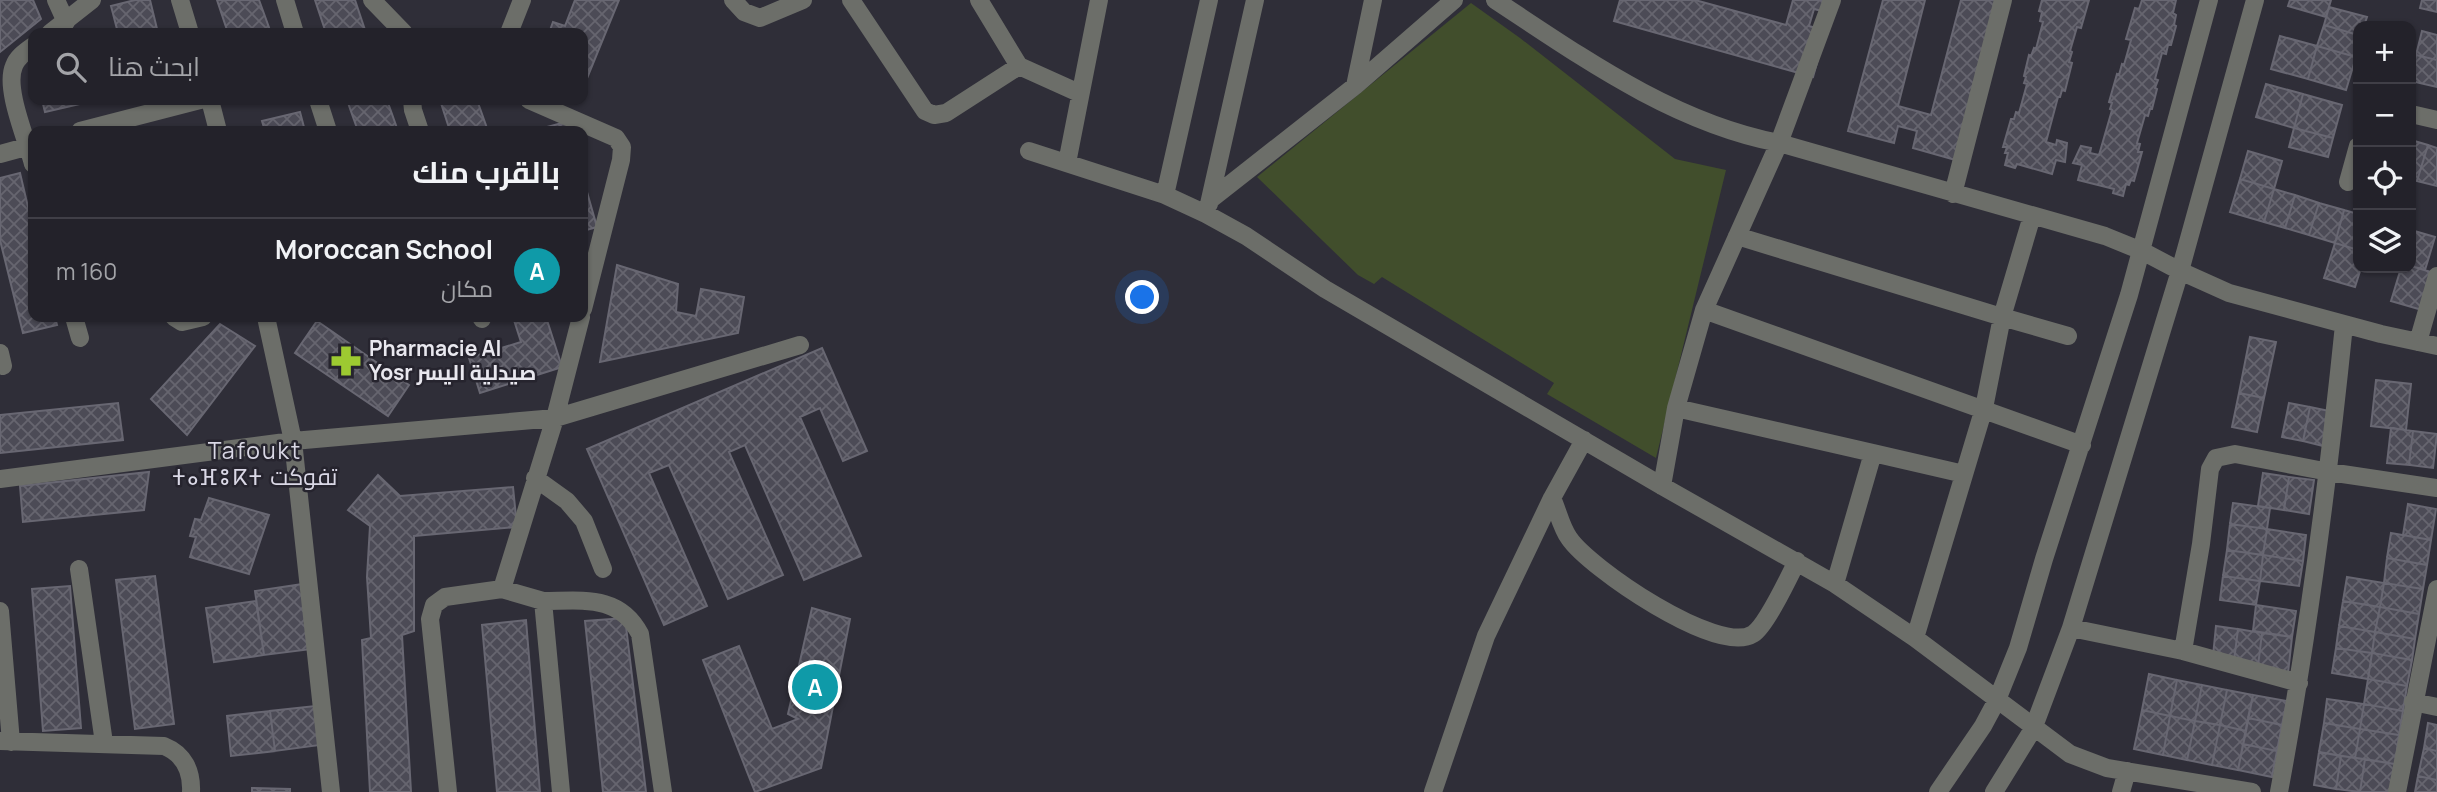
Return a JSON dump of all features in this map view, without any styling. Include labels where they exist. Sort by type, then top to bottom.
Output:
[{"type":"street","points":[[56,0],[66,22]]},
{"type":"street","points":[[57,28],[92,0]]},
{"type":"street","points":[[180,0],[188,28]]},
{"type":"street","points":[[285,0],[293,28]]},
{"type":"street","points":[[372,0],[399,28]]},
{"type":"street","points":[[511,28],[522,0]]},
{"type":"street","points":[[733,0],[744,12],[760,19],[803,0]]},
{"type":"street","points":[[851,0],[925,111],[934,115],[946,113],[1019,66]]},
{"type":"street","points":[[979,0],[1019,66],[1079,93]]},
{"type":"street","points":[[1067,163],[1099,0]]},
{"type":"street","points":[[1165,195],[1209,0]]},
{"type":"street","points":[[1208,207],[1255,0]]},
{"type":"street","points":[[1355,86],[1373,0]]},
{"type":"street","points":[[1208,207],[1454,0]]},
{"type":"street","points":[[1495,0],[1574,52],[1659,101],[1715,125],[1753,138],[1779,143],[2105,236],[2229,292],[2344,325],[2437,346]]},
{"type":"street","points":[[1662,486],[1676,408],[1704,310],[1779,143],[1832,0]]},
{"type":"street","points":[[1953,194],[2003,0]]},
{"type":"street","points":[[1938,792],[1997,701],[2018,648],[2142,251],[2209,0]]},
{"type":"street","points":[[1994,792],[2034,729],[2071,628],[2180,271],[2255,0]]},
{"type":"street","points":[[28,50],[14,65],[11,78],[16,105],[28,140]]},
{"type":"street","points":[[0,93],[16,105]]},
{"type":"street","points":[[117,126],[184,105]]},
{"type":"street","points":[[211,105],[217,126]]},
{"type":"street","points":[[319,105],[326,126]]},
{"type":"street","points":[[412,105],[418,126]]},
{"type":"street","points":[[540,105],[616,138],[622,147],[588,289]]},
{"type":"street","points":[[2416,115],[2437,120]]},
{"type":"street","points":[[2348,182],[2358,147]]},
{"type":"street","points":[[0,154],[28,152]]},
{"type":"street","points":[[1029,152],[1208,207],[1325,289],[1835,584],[1914,638],[2070,754],[2088,763],[2208,789],[2252,792]]},
{"type":"street","points":[[1914,638],[1984,408],[2002,317],[2032,216]]},
{"type":"street","points":[[1737,236],[2068,336]]},
{"type":"street","points":[[2418,342],[2437,276]]},
{"type":"street","points":[[1704,310],[2082,444]]},
{"type":"street","points":[[75,322],[80,338]]},
{"type":"street","points":[[267,322],[293,442],[331,792]]},
{"type":"street","points":[[502,589],[555,418],[580,322]]},
{"type":"street","points":[[2279,792],[2299,682],[2329,472],[2344,325]]},
{"type":"street","points":[[0,479],[293,442],[555,418],[800,345]]},
{"type":"street","points":[[1676,408],[1964,474]]},
{"type":"street","points":[[1433,792],[1486,636],[1552,498],[1584,440]]},
{"type":"street","points":[[1835,584],[1873,453]]},
{"type":"street","points":[[2183,651],[2201,544],[2210,469],[2214,460],[2220,456],[2235,454],[2329,472],[2437,488]]},
{"type":"street","points":[[535,478],[567,500],[584,521],[603,569]]},
{"type":"street","points":[[1552,498],[1568,537],[1577,548],[1651,603],[1710,633],[1742,637],[1754,634],[1797,561]]},
{"type":"street","points":[[79,569],[104,743]]},
{"type":"street","points":[[448,792],[430,619],[434,605],[445,597],[502,589],[543,601],[589,601],[614,606],[633,620],[640,634],[666,791]]},
{"type":"street","points":[[2397,792],[2436,597]]},
{"type":"street","points":[[543,601],[561,792]]},
{"type":"street","points":[[0,611],[6,742],[164,746],[176,751],[186,763],[192,779],[191,792]]},
{"type":"street","points":[[2071,628],[2183,651],[2299,682]]},
{"type":"street","points":[[2413,702],[2437,707]]},
{"type":"street","points":[[2121,792],[2127,772]]},
{"type":"green space","points":[[1471,3],[1675,159],[1726,170],[1656,458],[1547,394],[1554,383],[1382,277],[1374,284],[1358,275],[1257,177]]},
{"type":"building","points":[[0,0],[33,0],[41,19],[0,52]]},
{"type":"building","points":[[135,0],[150,0],[157,28],[117,28],[111,6]]},
{"type":"building","points":[[217,0],[259,0],[269,28],[226,28]]},
{"type":"building","points":[[315,0],[355,0],[364,28],[324,28]]},
{"type":"building","points":[[575,0],[619,0],[588,76],[588,28],[551,28],[553,22],[565,26]]},
{"type":"building","points":[[1620,0],[1695,0],[1786,25],[1793,0],[1834,0],[1830,13],[1814,9],[1809,26],[1826,31],[1813,77],[1614,21]]},
{"type":"building","points":[[1883,0],[1925,0],[1898,106],[1931,115],[1961,0],[2002,0],[1959,161],[1913,148],[1917,131],[1898,126],[1894,143],[1848,131]]},
{"type":"building","points":[[2042,0],[2089,0],[2081,28],[2077,27],[2070,51],[2069,62],[2072,63],[2065,91],[2062,90],[2058,97],[2046,142],[2056,145],[2057,140],[2067,143],[2065,162],[2056,160],[2052,174],[2017,164],[2015,168],[2005,165],[2008,153],[2005,153],[2007,147],[2003,147],[2011,119],[2014,119],[2016,112],[2019,113],[2027,84],[2024,83],[2024,76],[2029,55],[2036,49],[2043,22],[2040,21],[2042,12],[2039,11]]},
{"type":"building","points":[[2142,0],[2176,0],[2173,13],[2176,15],[2176,26],[2171,45],[2168,45],[2166,54],[2162,53],[2155,79],[2158,80],[2152,109],[2148,116],[2145,115],[2137,143],[2140,144],[2138,152],[2142,152],[2134,181],[2126,184],[2123,196],[2113,193],[2114,189],[2078,180],[2082,165],[2073,163],[2081,146],[2091,148],[2090,153],[2099,155],[2112,110],[2112,103],[2109,102],[2131,40],[2126,39],[2135,8],[2139,9]]},
{"type":"building","points":[[2290,0],[2331,0],[2326,17],[2288,6]]},
{"type":"building","points":[[2422,0],[2437,0],[2437,12],[2420,8]]},
{"type":"building","points":[[2329,7],[2367,17],[2366,21],[2353,21],[2353,34],[2324,25]]},
{"type":"building","points":[[2324,25],[2353,34],[2353,56],[2317,46]]},
{"type":"building","points":[[2422,31],[2437,35],[2437,60],[2416,55]]},
{"type":"building","points":[[2280,36],[2317,46],[2308,79],[2271,69]]},
{"type":"building","points":[[2317,46],[2353,56],[2353,67],[2346,90],[2308,79]]},
{"type":"building","points":[[2416,55],[2437,60],[2437,87],[2416,82]]},
{"type":"building","points":[[2266,84],[2303,94],[2294,128],[2256,117]]},
{"type":"building","points":[[2303,94],[2342,105],[2333,138],[2294,128]]},
{"type":"building","points":[[43,105],[75,105],[45,112]]},
{"type":"building","points":[[349,105],[389,105],[396,126],[356,126]]},
{"type":"building","points":[[442,105],[479,105],[486,126],[448,126]]},
{"type":"building","points":[[300,112],[304,126],[264,126],[262,121]]},
{"type":"building","points":[[566,122],[567,126],[551,126]]},
{"type":"building","points":[[2294,128],[2333,138],[2328,157],[2289,147]]},
{"type":"building","points":[[2416,141],[2428,145],[2416,181]]},
{"type":"building","points":[[2428,145],[2437,148],[2437,186],[2417,181]]},
{"type":"building","points":[[2248,151],[2282,161],[2274,189],[2240,179]]},
{"type":"building","points":[[20,173],[28,207],[28,322],[56,322],[57,325],[23,333],[0,240],[0,178]]},
{"type":"building","points":[[2240,179],[2274,189],[2264,222],[2230,212]]},
{"type":"building","points":[[2274,189],[2295,195],[2285,228],[2264,222]]},
{"type":"building","points":[[2295,195],[2319,203],[2309,235],[2285,228]]},
{"type":"building","points":[[588,196],[597,227],[588,230]]},
{"type":"building","points":[[2319,203],[2344,210],[2335,243],[2309,235]]},
{"type":"building","points":[[2344,210],[2353,213],[2353,248],[2335,243]]},
{"type":"building","points":[[2416,231],[2435,237],[2425,270],[2416,267]]},
{"type":"building","points":[[2335,243],[2353,248],[2353,273],[2359,273],[2355,287],[2324,278]]},
{"type":"building","points":[[617,265],[678,284],[676,312],[696,316],[701,289],[744,297],[738,333],[600,362]]},
{"type":"building","points":[[2416,268],[2434,273],[2422,310],[2391,301],[2399,273],[2416,273]]},
{"type":"building","points":[[318,322],[409,385],[388,416],[295,353]]},
{"type":"building","points":[[515,322],[548,322],[562,367],[480,393],[469,358],[521,342]]},
{"type":"building","points":[[220,324],[255,346],[187,435],[151,399]]},
{"type":"building","points":[[2250,337],[2276,342],[2264,398],[2239,393]]},
{"type":"building","points":[[822,348],[867,451],[843,461],[820,408],[800,417],[861,556],[804,580],[745,445],[729,452],[783,575],[728,599],[669,465],[649,473],[707,606],[664,625],[587,449]]},
{"type":"building","points":[[2376,380],[2411,384],[2406,430],[2371,426]]},
{"type":"building","points":[[2239,393],[2264,398],[2257,432],[2232,427]]},
{"type":"building","points":[[118,403],[123,440],[0,453],[0,415]]},
{"type":"building","points":[[2289,403],[2310,407],[2303,441],[2282,437]]},
{"type":"building","points":[[2310,407],[2334,412],[2327,447],[2303,441]]},
{"type":"building","points":[[2391,428],[2413,431],[2409,465],[2387,463]]},
{"type":"building","points":[[2413,431],[2437,434],[2433,468],[2409,465]]},
{"type":"building","points":[[149,472],[144,510],[23,522],[20,486]]},
{"type":"building","points":[[2263,473],[2289,477],[2284,510],[2258,506]]},
{"type":"building","points":[[378,475],[400,496],[513,487],[517,527],[414,536],[414,631],[402,635],[411,792],[370,792],[362,640],[371,638],[367,577],[370,526],[348,510]]},
{"type":"building","points":[[2289,477],[2314,480],[2309,514],[2284,510]]},
{"type":"building","points":[[209,498],[269,515],[249,574],[190,557],[196,537],[190,536],[195,519],[201,520]]},
{"type":"building","points":[[2233,503],[2270,508],[2267,529],[2230,524]]},
{"type":"building","points":[[2408,504],[2436,509],[2431,540],[2403,535]]},
{"type":"building","points":[[2230,524],[2267,529],[2263,555],[2227,550]]},
{"type":"building","points":[[2267,529],[2306,535],[2303,561],[2263,555]]},
{"type":"building","points":[[2391,533],[2431,540],[2427,565],[2387,558]]},
{"type":"building","points":[[2227,550],[2263,555],[2260,581],[2223,576]]},
{"type":"building","points":[[2263,555],[2303,561],[2299,586],[2260,581]]},
{"type":"building","points":[[2387,558],[2427,565],[2423,589],[2384,583]]},
{"type":"building","points":[[155,576],[174,724],[135,729],[116,580]]},
{"type":"building","points":[[2223,576],[2260,581],[2256,605],[2220,600]]},
{"type":"building","points":[[2347,577],[2384,583],[2380,607],[2343,601]]},
{"type":"building","points":[[2384,583],[2423,589],[2419,614],[2380,607]]},
{"type":"building","points":[[303,584],[312,649],[264,655],[255,591]]},
{"type":"building","points":[[70,586],[81,728],[43,731],[32,589]]},
{"type":"building","points":[[256,601],[264,655],[214,662],[206,608]]},
{"type":"building","points":[[2343,601],[2380,607],[2375,632],[2339,626]]},
{"type":"building","points":[[2256,605],[2296,611],[2292,637],[2253,631]]},
{"type":"building","points":[[2380,607],[2419,614],[2415,639],[2375,632]]},
{"type":"building","points":[[812,608],[850,619],[821,768],[755,792],[703,660],[739,646],[772,729],[798,719],[788,714]]},
{"type":"building","points":[[625,618],[646,792],[603,792],[585,621]]},
{"type":"building","points":[[526,620],[540,792],[497,792],[482,625]]},
{"type":"building","points":[[2216,626],[2238,629],[2234,661],[2213,656]]},
{"type":"building","points":[[2339,626],[2375,632],[2372,653],[2336,648]]},
{"type":"building","points":[[2238,629],[2262,633],[2258,666],[2234,661]]},
{"type":"building","points":[[2375,632],[2415,639],[2412,660],[2372,653]]},
{"type":"building","points":[[2262,633],[2292,637],[2288,673],[2258,666]]},
{"type":"building","points":[[2336,648],[2372,653],[2368,679],[2332,673]]},
{"type":"building","points":[[2372,653],[2412,660],[2407,686],[2368,679]]},
{"type":"building","points":[[2149,674],[2177,680],[2170,716],[2142,710]]},
{"type":"building","points":[[2368,679],[2407,686],[2403,711],[2364,704]]},
{"type":"building","points":[[2177,680],[2202,685],[2195,721],[2170,716]]},
{"type":"building","points":[[2202,685],[2227,690],[2220,725],[2195,721]]},
{"type":"building","points":[[2227,690],[2253,695],[2246,731],[2220,725]]},
{"type":"building","points":[[2253,695],[2287,701],[2282,725],[2248,718]]},
{"type":"building","points":[[2327,699],[2364,704],[2360,729],[2324,723]]},
{"type":"building","points":[[2364,704],[2403,711],[2399,735],[2360,729]]},
{"type":"building","points":[[315,706],[320,745],[275,751],[270,711]]},
{"type":"building","points":[[2142,710],[2170,716],[2163,755],[2134,749]]},
{"type":"building","points":[[270,711],[275,751],[231,756],[227,716]]},
{"type":"building","points":[[2170,716],[2195,721],[2187,760],[2163,755]]},
{"type":"building","points":[[2248,718],[2282,725],[2277,751],[2243,744]]},
{"type":"building","points":[[2195,721],[2220,725],[2212,765],[2187,760]]},
{"type":"building","points":[[2324,723],[2360,729],[2355,758],[2319,752]]},
{"type":"building","points":[[2428,723],[2437,725],[2437,751],[2424,748]]},
{"type":"building","points":[[2220,725],[2246,731],[2238,770],[2212,765]]},
{"type":"building","points":[[2360,729],[2399,735],[2395,764],[2355,758]]},
{"type":"building","points":[[2243,744],[2277,751],[2272,777],[2238,770]]},
{"type":"building","points":[[2424,748],[2437,751],[2437,780],[2418,776]]},
{"type":"building","points":[[2319,752],[2341,756],[2336,789],[2314,785]]},
{"type":"building","points":[[2341,756],[2365,759],[2360,792],[2336,789]]},
{"type":"building","points":[[2365,759],[2395,764],[2390,792],[2360,792]]},
{"type":"building","points":[[2418,776],[2437,780],[2437,792],[2415,792]]},
{"type":"building","points":[[252,788],[290,789],[290,792],[252,792]]},
{"type":"place","name":"Pharmacie Al Yosr صيدلية اليسر","points":[[346,361]]},
{"type":"place","name":"Moroccan School","points":[[815,687]]},
{"type":"district","name":"Tafoukt ⵜⴰⴼⵓⴽⵜ تفوكت","points":[[255,464]]}]
